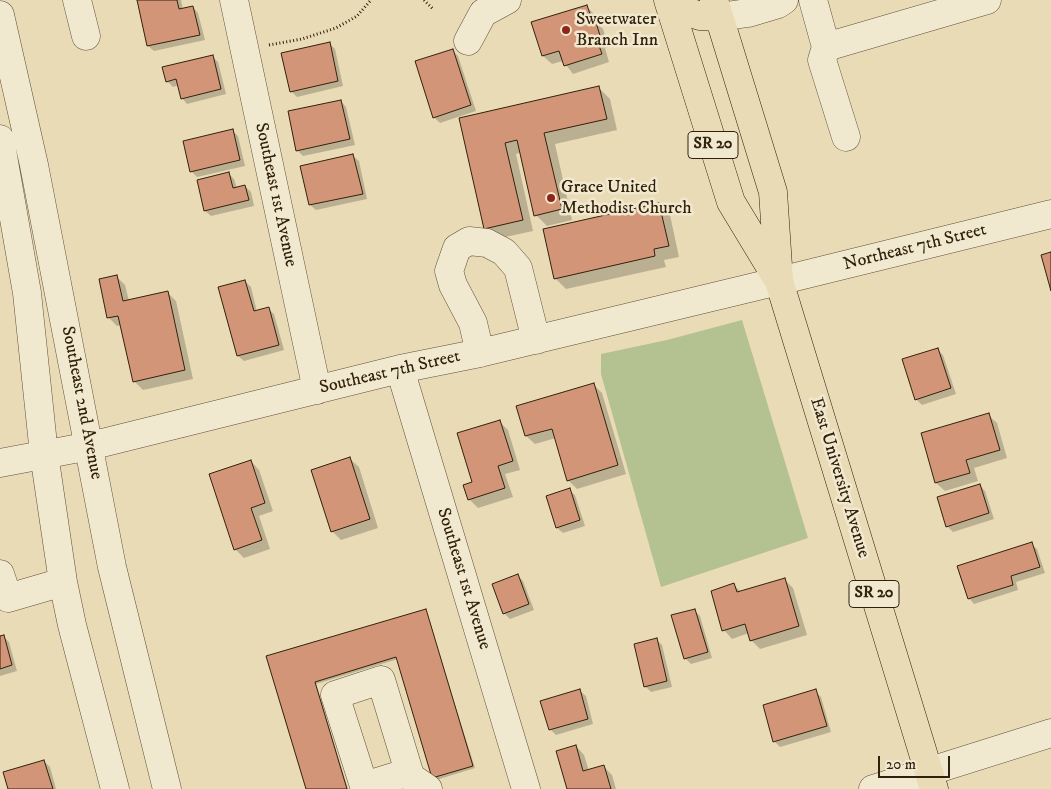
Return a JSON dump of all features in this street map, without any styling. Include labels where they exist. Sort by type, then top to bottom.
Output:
[{"type":"main road","name":"East University Avenue","points":[[668,0],[731,202],[779,282]]},
{"type":"main road","points":[[677,0],[686,11],[700,16],[716,8]]},
{"type":"main road","name":"East University Avenue","points":[[716,8],[773,192],[779,282],[931,780]]},
{"type":"street","points":[[77,0],[86,36]]},
{"type":"street","name":"Southeast 1st Avenue","points":[[234,0],[317,390]]},
{"type":"street","points":[[468,41],[484,13],[507,0]]},
{"type":"street","points":[[813,0],[822,38],[822,60],[846,137]]},
{"type":"street","points":[[822,38],[986,0]]},
{"type":"street","points":[[716,8],[748,13],[781,2],[791,6],[822,38]]},
{"type":"street","name":"Southeast 2nd Avenue","points":[[0,15],[34,165],[112,567],[168,789]]},
{"type":"street","name":"Southeast 2nd Avenue","points":[[0,139],[28,293],[44,454],[63,582],[72,625],[115,789]]},
{"type":"street","name":"Northeast 7th Street","points":[[779,282],[1051,214]]},
{"type":"street","points":[[480,353],[473,322],[453,285],[449,271],[457,248],[468,241],[488,243],[504,252],[518,268],[536,340]]},
{"type":"street","name":"Southeast 7th Street","points":[[0,463],[90,446],[400,369],[480,353],[779,282]]},
{"type":"street","name":"Southeast 1st Avenue","points":[[400,369],[526,789]]},
{"type":"street","points":[[0,574],[8,598],[63,582]]},
{"type":"street","points":[[873,789],[931,780],[1051,733]]},
{"type":"street","points":[[405,773],[428,789]]},
{"type":"path","points":[[244,49],[302,39],[336,28],[357,16],[371,0]]},
{"type":"path","points":[[424,0],[433,9]]},
{"type":"green space","points":[[742,320],[808,538],[661,587],[601,374],[601,354],[667,340]]},
{"type":"building","points":[[137,0],[177,0],[179,9],[193,6],[200,35],[147,46]]},
{"type":"building","name":"Sweetwater Branch Inn","points":[[587,5],[592,20],[595,19],[601,39],[597,40],[602,54],[564,66],[559,51],[542,56],[531,22]]},
{"type":"building","points":[[330,42],[338,81],[290,92],[281,53]]},
{"type":"building","points":[[453,49],[471,105],[433,118],[415,61]]},
{"type":"building","points":[[213,55],[221,89],[181,99],[176,79],[166,82],[162,67]]},
{"type":"building","points":[[599,86],[607,119],[544,133],[562,209],[534,216],[517,140],[505,143],[523,220],[484,229],[459,118]]},
{"type":"building","points":[[341,100],[350,139],[296,151],[288,111]]},
{"type":"building","points":[[233,129],[240,160],[190,172],[183,141]]},
{"type":"building","points":[[353,154],[363,194],[309,205],[300,166]]},
{"type":"building","points":[[229,172],[233,188],[245,185],[249,200],[204,211],[197,180]]},
{"type":"building","points":[[659,203],[669,246],[654,249],[655,256],[554,279],[543,229]]},
{"type":"building","points":[[1051,252],[1051,291],[1041,255]]},
{"type":"building","points":[[117,275],[123,301],[168,291],[185,370],[133,382],[118,316],[107,318],[99,279]]},
{"type":"building","points":[[245,280],[254,311],[269,307],[279,345],[237,356],[218,287]]},
{"type":"building","points":[[938,348],[951,388],[915,400],[902,359]]},
{"type":"building","points":[[594,383],[618,465],[567,481],[552,429],[525,436],[516,406]]},
{"type":"building","points":[[989,413],[1000,450],[966,460],[970,473],[935,483],[921,433]]},
{"type":"building","points":[[500,420],[513,461],[498,466],[505,488],[468,500],[463,485],[472,482],[457,433]]},
{"type":"building","points":[[350,457],[370,519],[331,532],[311,470]]},
{"type":"building","points":[[251,460],[265,503],[251,508],[262,540],[234,550],[209,474]]},
{"type":"building","points":[[980,484],[989,513],[946,527],[937,497]]},
{"type":"building","points":[[570,488],[580,520],[556,528],[546,496]]},
{"type":"building","points":[[1032,542],[1040,567],[1011,576],[1013,585],[968,599],[957,566]]},
{"type":"building","points":[[518,574],[529,604],[503,614],[492,584]]},
{"type":"building","points":[[785,578],[799,626],[750,641],[745,624],[722,631],[711,591],[734,583],[737,592]]},
{"type":"building","points":[[426,609],[473,766],[432,778],[396,657],[315,682],[347,789],[306,789],[266,656]]},
{"type":"building","points":[[695,609],[708,652],[684,659],[671,615]]},
{"type":"building","points":[[4,635],[12,665],[0,669],[0,636]]},
{"type":"building","points":[[657,638],[667,681],[644,687],[634,644]]},
{"type":"building","points":[[580,689],[588,719],[549,730],[540,701]]},
{"type":"building","points":[[816,689],[827,726],[773,742],[763,705]]},
{"type":"building","points":[[576,745],[583,771],[604,765],[611,789],[567,789],[556,751]]},
{"type":"building","points":[[44,760],[53,789],[8,789],[3,772]]},
{"type":"place","name":"Sweetwater Branch Inn","points":[[566,30]]},
{"type":"place","name":"Grace United Methodist Church","points":[[551,198]]}]
